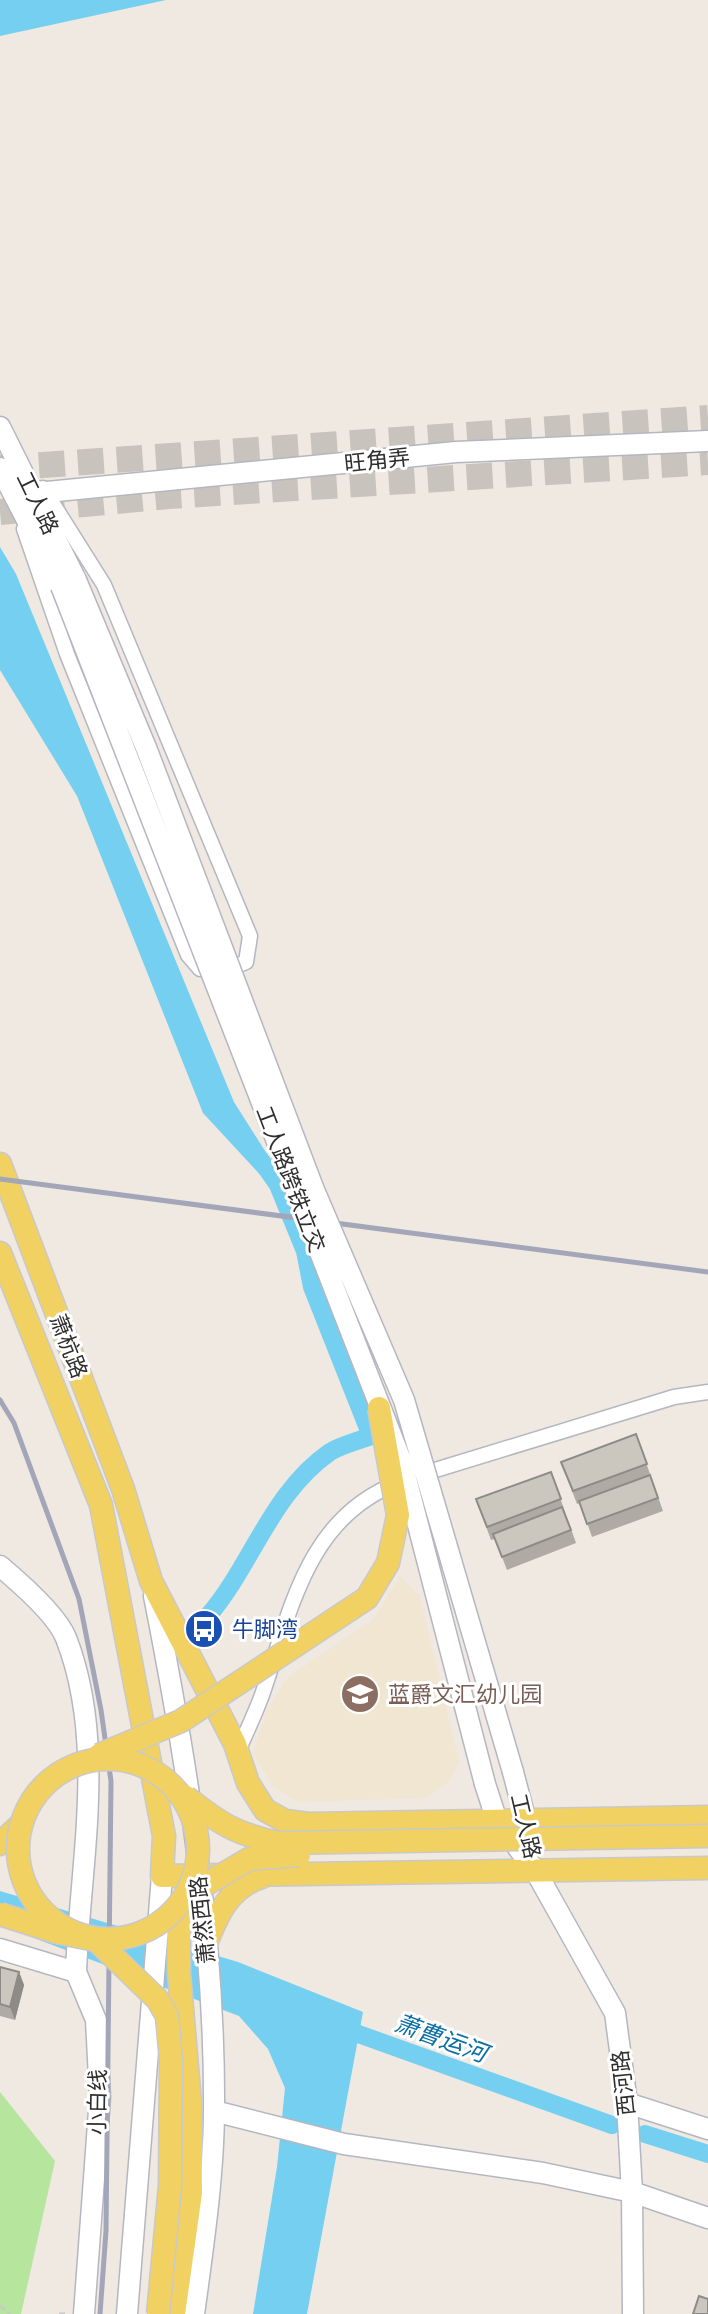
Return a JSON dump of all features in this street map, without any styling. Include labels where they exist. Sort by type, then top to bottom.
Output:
[{"type":"main road","name":"工人路","points":[[0,427],[23,473],[69,583]]},
{"type":"main road","name":"旺角弄","points":[[47,492],[456,452],[708,441]]},
{"type":"main road","name":"工人路","points":[[0,468],[69,583]]},
{"type":"main road","name":"工人路跨铁立交","points":[[69,583],[402,1463],[485,1784]]},
{"type":"main road","name":"工人路跨铁立交","points":[[69,583],[147,750],[314,1190],[404,1400],[513,1772]]},
{"type":"main road","name":"萧杭路","points":[[0,1164],[137,1530]]},
{"type":"main road","name":"萧杭路","points":[[0,1253],[101,1505],[108,1542]]},
{"type":"main road","points":[[0,1844],[20,1825],[31,1801],[47,1781],[69,1767],[181,1721],[367,1598],[388,1563],[398,1515],[379,1408]]},
{"type":"main road","name":"萧然西路","points":[[137,1530],[151,1581],[186,1760],[205,1946],[214,2111],[194,2314]]},
{"type":"main road","name":"萧然西路","points":[[108,1542],[164,1836],[127,2314]]},
{"type":"main road","points":[[0,1566],[23,1585],[65,1635],[84,1704],[89,1821],[79,1891],[76,1972],[0,1949]]},
{"type":"main road","points":[[151,1581],[237,1752],[248,1783],[265,1810],[285,1821],[309,1824],[496,1818],[708,1817]]},
{"type":"main road","points":[[69,1767],[97,1759],[126,1760],[154,1770],[218,1822],[243,1836],[279,1843],[708,1836]]},
{"type":"main road","name":"工人路","points":[[513,1772],[536,1872]]},
{"type":"main road","name":"工人路","points":[[485,1784],[496,1818],[536,1872]]},
{"type":"main road","points":[[174,2314],[191,2193],[190,2102],[179,1973],[179,1933],[186,1896],[196,1872],[199,1842],[192,1813],[176,1789]]},
{"type":"main road","points":[[20,1825],[20,1865],[35,1902],[54,1921],[96,1940],[158,2000],[167,2016],[171,2061],[170,2186],[158,2314]]},
{"type":"main road","points":[[0,1914],[56,1932],[96,1940],[125,1938],[148,1930],[170,1915],[186,1896],[249,1859],[279,1855],[708,1851]]},
{"type":"main road","points":[[162,1876],[708,1868]]},
{"type":"main road","points":[[205,1946],[220,1909],[243,1882],[277,1872]]},
{"type":"main road","name":"西河路","points":[[536,1872],[615,2013],[627,2103],[632,2192],[633,2314]]},
{"type":"main road","name":"小白线","points":[[76,1972],[96,2020],[100,2097],[84,2314]]},
{"type":"main road","points":[[627,2103],[708,2129]]},
{"type":"main road","points":[[214,2111],[344,2144],[543,2173],[632,2192],[708,2218]]},
{"type":"street","points":[[12,491],[67,654],[188,955],[200,969],[227,970],[246,962],[250,936],[104,585],[47,492],[23,473]]},
{"type":"street","points":[[237,1752],[261,1696],[287,1610],[326,1533],[372,1493],[674,1397],[708,1392]]},
{"type":"path","points":[[0,2306],[10,2314]]},
{"type":"path","points":[[59,2314],[66,2314]]},
{"type":"shaded area","name":"蓝爵文汇幼儿园","points":[[400,1576],[420,1597],[459,1762],[448,1783],[425,1798],[299,1802],[274,1788],[253,1753],[267,1709],[287,1678],[373,1620]]},
{"type":"green space","points":[[0,2092],[55,2161],[21,2314],[0,2314]]},
{"type":"water","points":[[0,0],[166,0],[0,36]]},
{"type":"water","points":[[0,547],[16,574],[234,1102],[279,1173],[267,1182],[203,1113],[77,796],[0,670]]},
{"type":"water","points":[[0,1891],[238,1962],[363,2012],[307,2314],[253,2314],[277,2167],[285,2088],[268,2049],[239,2016],[0,1925]]},
{"type":"building","points":[[636,1434],[647,1464],[573,1491],[561,1462]]},
{"type":"building","points":[[551,1472],[561,1499],[487,1527],[476,1499]]},
{"type":"building","points":[[650,1475],[658,1498],[587,1524],[579,1501]]},
{"type":"building","points":[[562,1507],[571,1530],[502,1557],[493,1534]]},
{"type":"building","points":[[0,1967],[19,1972],[10,2007],[0,2004]]},
{"type":"building","points":[[699,2296],[708,2299],[708,2314],[693,2314]]},
{"type":"waterway","points":[[208,1616],[292,1488],[330,1452],[371,1436],[312,1287],[305,1251],[278,1185],[260,1159]]},
{"type":"waterway","name":"萧曹运河","points":[[339,2027],[612,2125]]},
{"type":"waterway","name":"萧曹运河","points":[[645,2134],[708,2154]]},
{"type":"tunnel","points":[[0,468],[708,418]]},
{"type":"tunnel","points":[[0,512],[169,496],[708,462]]},
{"type":"railway","points":[[0,1179],[708,1272]]},
{"type":"railway","points":[[0,1400],[14,1423],[79,1599],[101,1710],[111,1781],[106,2231],[100,2314]]},
{"type":"place","name":"牛脚湾","points":[[204,1629]]},
{"type":"place","name":"蓝爵文汇幼儿园","points":[[360,1694]]}]
